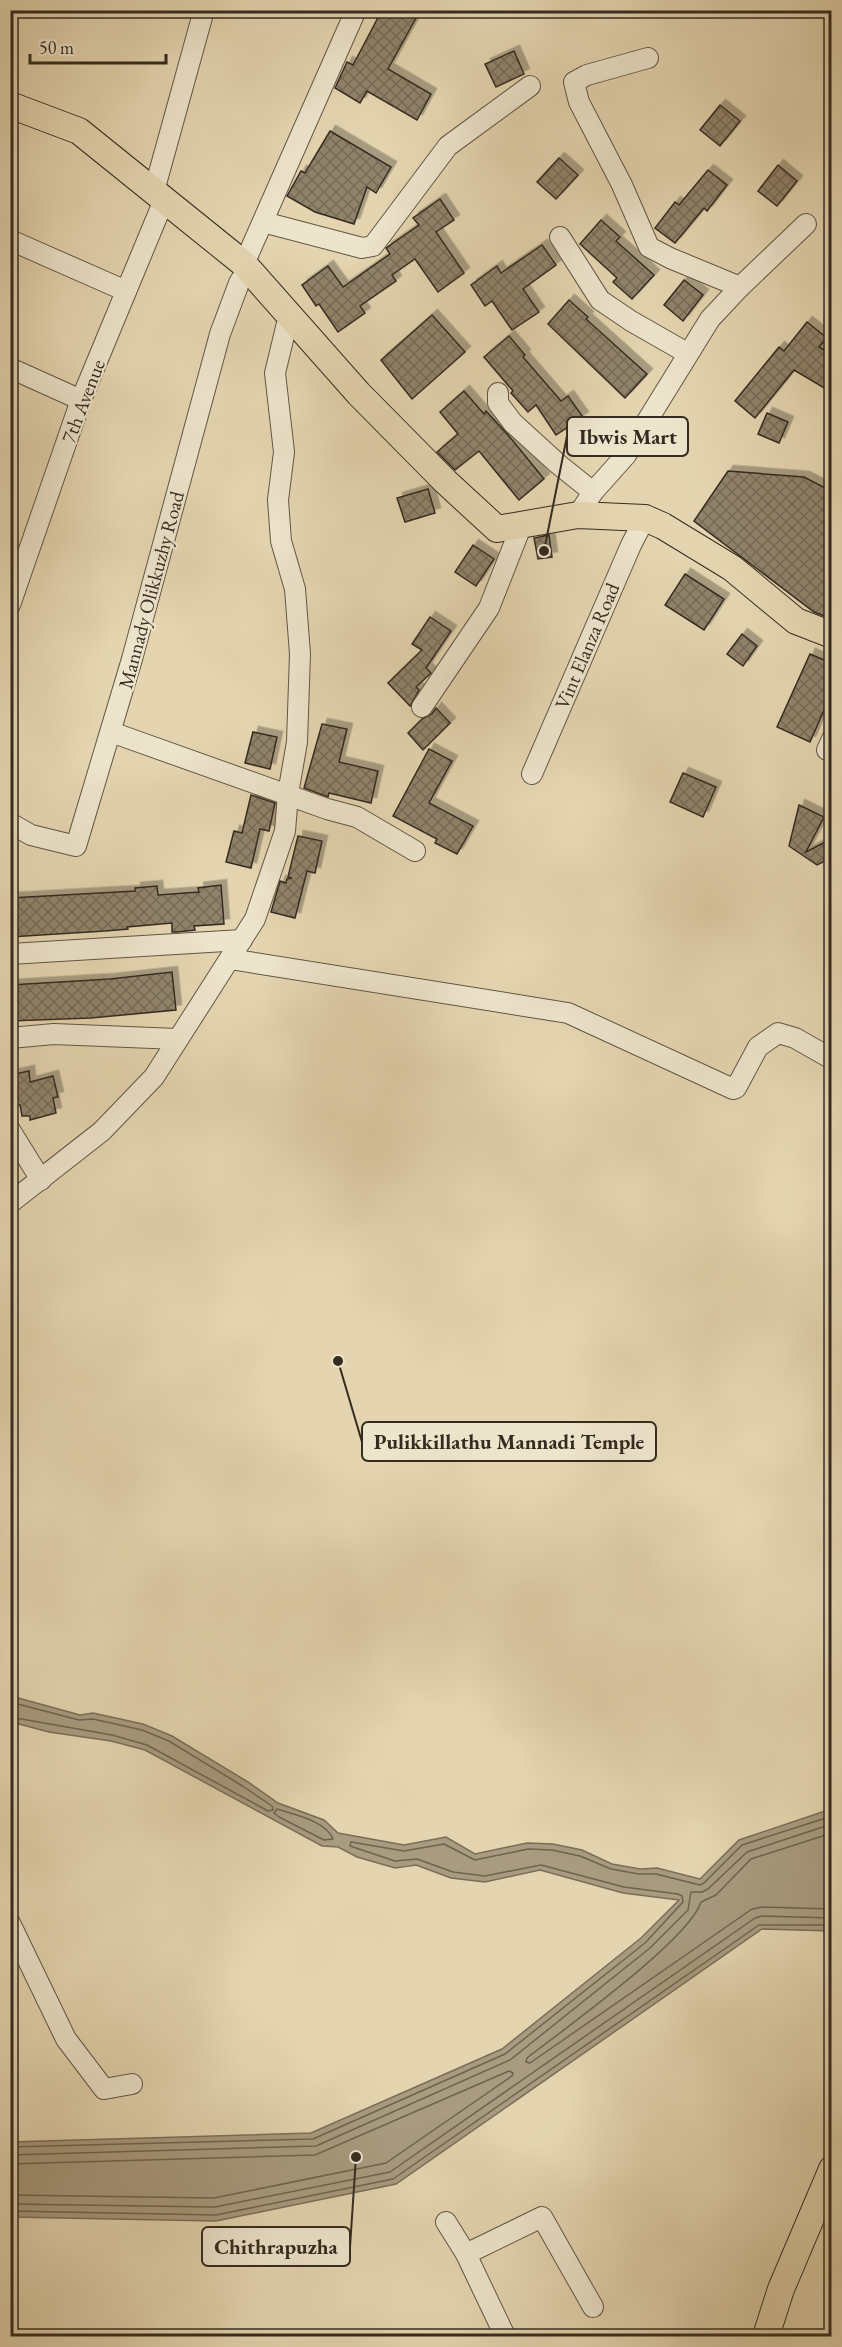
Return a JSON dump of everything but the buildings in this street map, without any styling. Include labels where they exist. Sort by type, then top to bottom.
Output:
[{"type":"main road","points":[[10,105],[79,131],[246,266],[359,394],[446,482],[497,529],[578,515],[645,518],[663,526],[732,568],[796,621],[831,635]]},
{"type":"main road","points":[[766,2337],[781,2289],[831,2169]]},
{"type":"street","name":"7th Avenue","points":[[10,605],[81,400],[126,291],[159,196],[204,10]]},
{"type":"street","name":"Mannady Olikkuzhy Road","points":[[10,823],[31,835],[76,846],[162,554],[202,393],[220,334],[263,222],[356,10]]},
{"type":"street","points":[[648,58],[622,63],[574,82],[579,102],[622,185],[650,247],[670,258],[740,287]]},
{"type":"street","points":[[263,222],[362,248],[373,246],[448,146],[530,86]]},
{"type":"street","points":[[578,515],[593,492],[626,455],[710,319],[806,224]]},
{"type":"street","points":[[560,237],[600,300],[631,321],[687,353]]},
{"type":"street","points":[[10,240],[126,291]]},
{"type":"street","points":[[10,1203],[102,1131],[154,1077],[255,919],[285,831],[288,794],[297,742],[300,654],[295,589],[280,541],[278,500],[284,452],[275,373],[289,315]]},
{"type":"street","points":[[10,368],[81,400]]},
{"type":"street","points":[[498,393],[498,403],[513,423],[593,492]]},
{"type":"street","name":"Vint Elanza Road","points":[[532,774],[630,545],[645,518]]},
{"type":"street","points":[[422,707],[489,608],[522,524]]},
{"type":"street","points":[[111,732],[288,794],[327,810],[357,817],[415,851]]},
{"type":"street","points":[[10,954],[242,940]]},
{"type":"street","points":[[230,959],[568,1013],[733,1089],[736,1088],[758,1047],[778,1033],[795,1038],[831,1059]]},
{"type":"street","points":[[10,1038],[54,1034],[177,1039]]},
{"type":"street","points":[[10,1130],[41,1180]]},
{"type":"street","points":[[10,1923],[72,2048],[104,2088],[132,2084]]},
{"type":"street","points":[[466,2254],[542,2217],[593,2307]]},
{"type":"street","points":[[446,2222],[466,2254],[499,2335]]},
{"type":"water","points":[[11,1696],[80,1715],[93,1713],[143,1724],[172,1736],[278,1803],[324,1820],[338,1833],[404,1845],[446,1837],[475,1854],[527,1843],[553,1844],[582,1850],[612,1864],[640,1869],[657,1868],[700,1879],[739,1840],[831,1809],[831,1931],[762,1929],[396,2184],[216,2221],[11,2217],[11,2142],[311,2133],[502,2049],[641,1938],[679,1900],[623,1893],[540,1870],[485,1882],[451,1878],[416,1865],[395,1868],[357,1857],[338,1847],[322,1846],[145,1750],[111,1741],[49,1732],[11,1722]]},
{"type":"place","name":"Ibwis Mart","points":[[544,551]]},
{"type":"place","name":"Pulikkillathu Mannadi Temple","points":[[338,1361]]},
{"type":"place","name":"Chithrapuzha","points":[[356,2157]]}]
